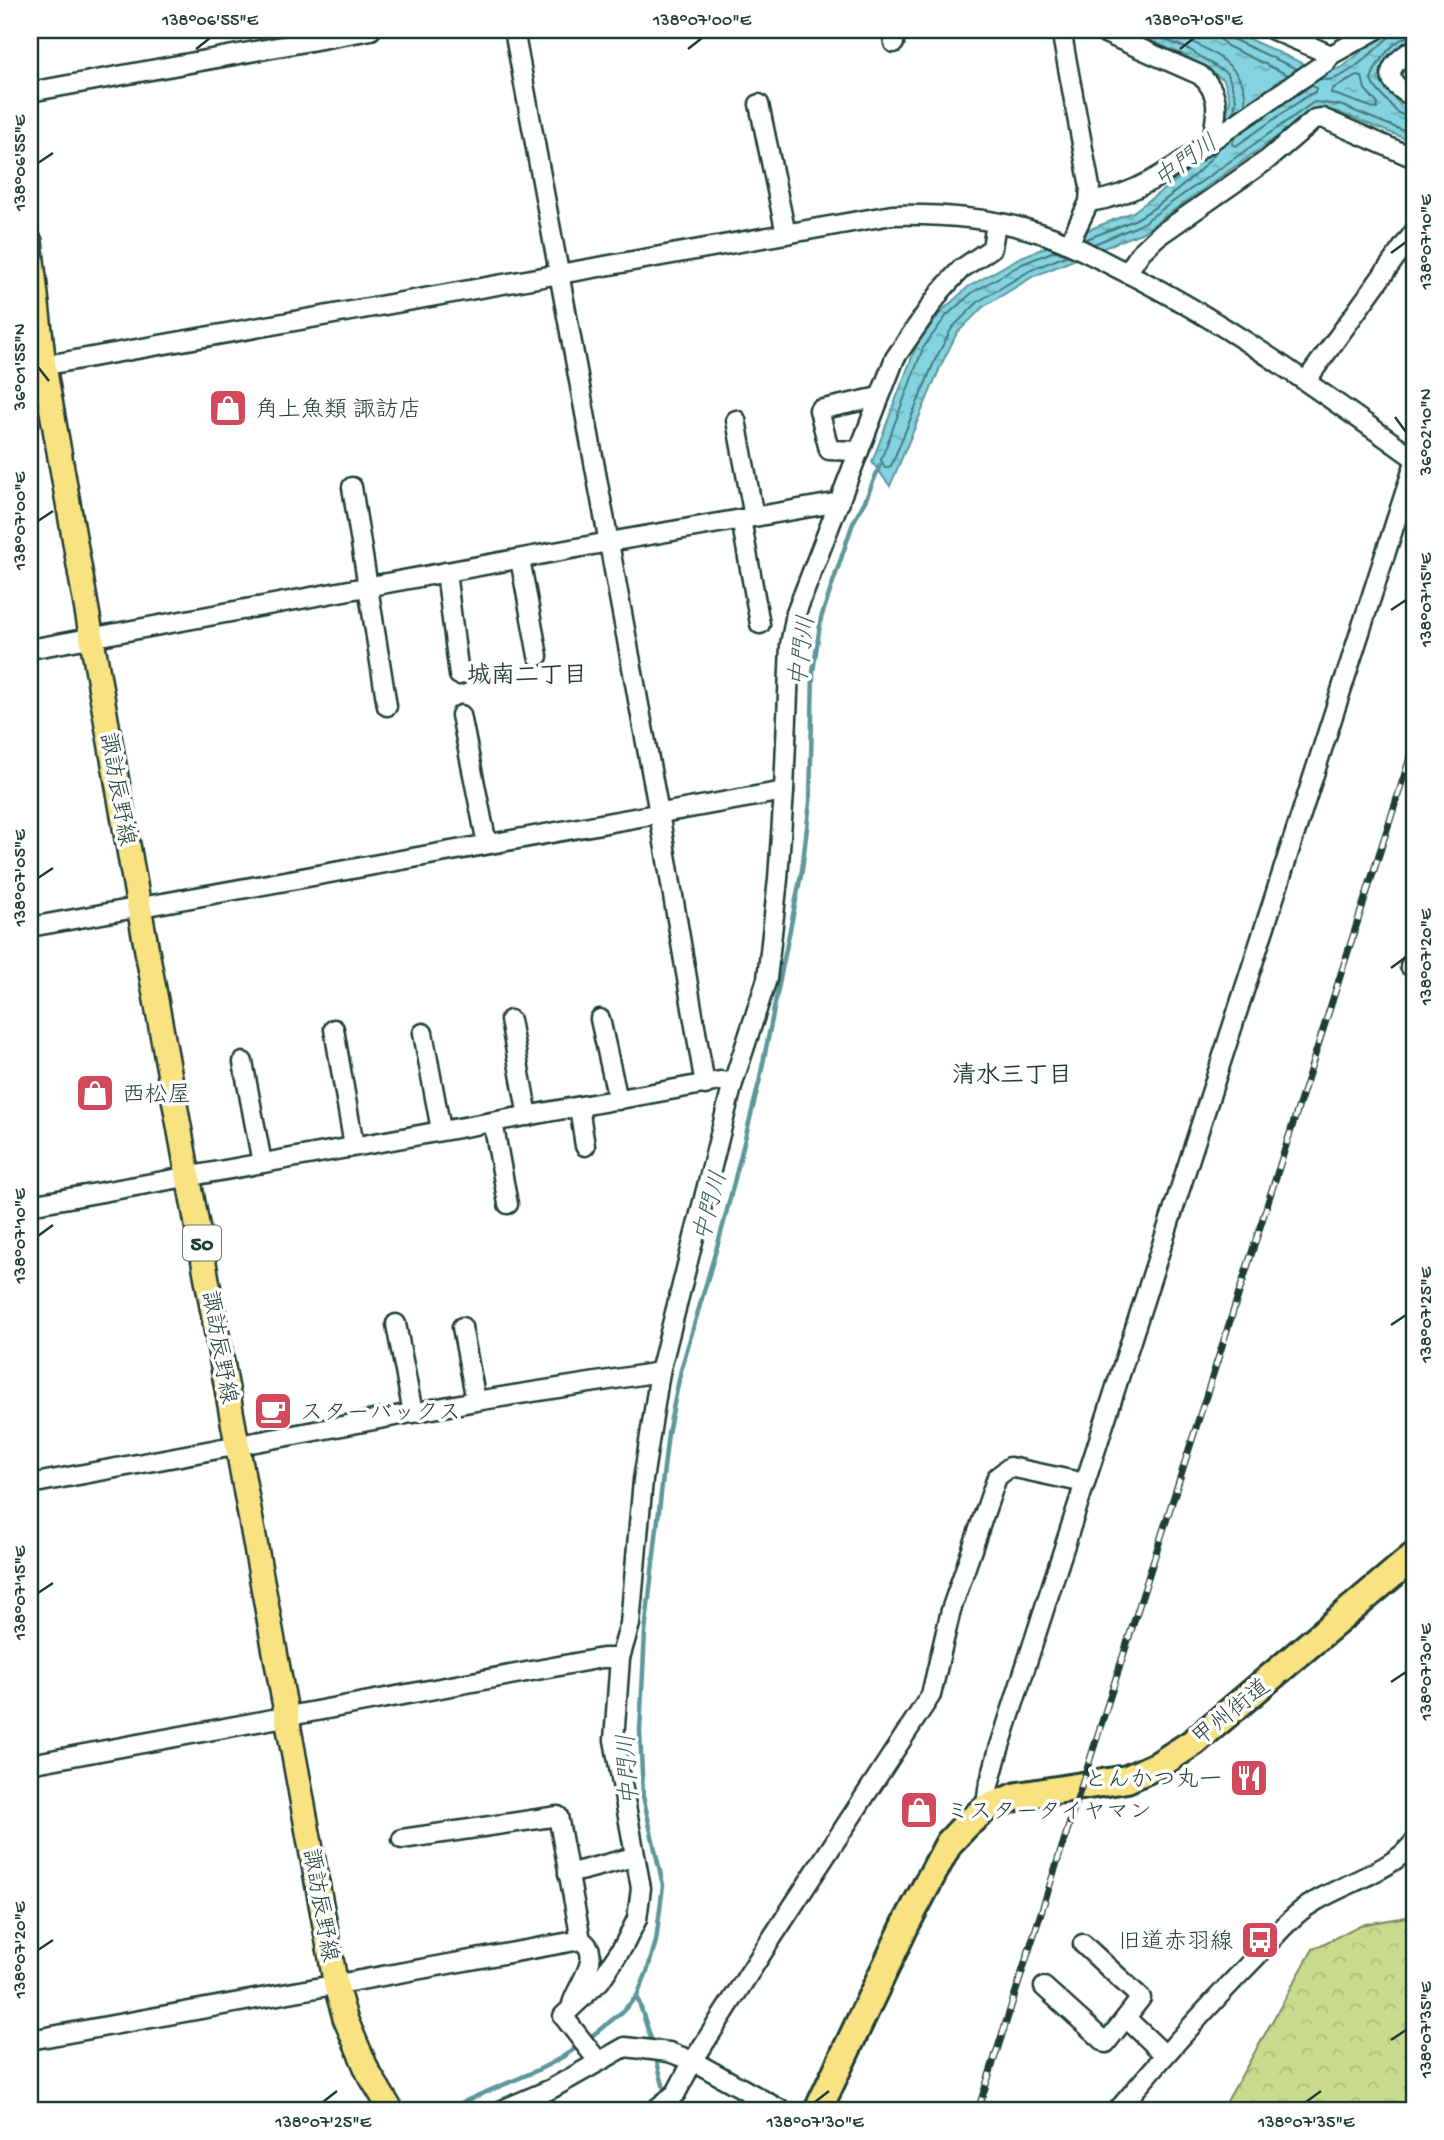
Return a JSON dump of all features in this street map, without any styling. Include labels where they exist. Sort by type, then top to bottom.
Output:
[{"type":"highway","name":"甲州街道","points":[[818,2110],[906,1924],[949,1843],[986,1808],[1018,1796],[1127,1779],[1160,1764],[1194,1742],[1411,1555]]},
{"type":"main road","name":"諏訪辰野線","points":[[30,242],[37,367],[92,638],[337,1986],[345,2018],[368,2073],[391,2110]]},
{"type":"street","points":[[30,92],[370,30]]},
{"type":"street","points":[[514,30],[659,813],[705,1085]]},
{"type":"street","points":[[1061,30],[1090,187],[1090,202],[1069,244]]},
{"type":"street","points":[[1098,30],[1200,75],[1214,91],[1218,110],[1218,136]]},
{"type":"street","points":[[1273,30],[1328,58]]},
{"type":"street","points":[[1090,202],[1105,200],[1154,179],[1328,58],[1376,30]]},
{"type":"street","points":[[1414,49],[1394,63],[1390,73],[1391,80],[1401,91],[1414,97]]},
{"type":"street","points":[[760,104],[786,234]]},
{"type":"street","points":[[1127,273],[1141,252],[1158,236],[1267,160],[1315,119],[1322,118],[1414,158]]},
{"type":"street","points":[[37,367],[892,215],[932,214],[1038,232],[1127,273],[1175,298],[1306,381],[1414,458]]},
{"type":"street","points":[[570,2016],[600,1981],[624,1945],[637,1919],[641,1888],[614,1740],[620,1658],[630,1624],[643,1480],[660,1372],[733,1083],[767,979],[778,879],[790,645],[796,613],[895,358],[941,291],[961,269],[992,248],[996,223]]},
{"type":"street","points":[[1306,381],[1414,232]]},
{"type":"street","points":[[859,451],[829,450],[819,410],[879,397]]},
{"type":"street","points":[[736,420],[760,624]]},
{"type":"street","points":[[986,1808],[998,1752],[1414,465]]},
{"type":"street","points":[[352,487],[387,706]]},
{"type":"street","points":[[30,649],[840,502]]},
{"type":"street","points":[[520,559],[538,656]]},
{"type":"street","points":[[446,572],[459,675]]},
{"type":"street","points":[[461,715],[487,844]]},
{"type":"street","points":[[30,927],[784,791]]},
{"type":"street","points":[[1414,960],[1410,966],[1414,970]]},
{"type":"street","points":[[600,1019],[618,1100]]},
{"type":"street","points":[[510,1020],[528,1116]]},
{"type":"street","points":[[334,1029],[354,1146]]},
{"type":"street","points":[[422,1033],[441,1130]]},
{"type":"street","points":[[243,1062],[262,1163]]},
{"type":"street","points":[[30,1205],[441,1130],[720,1082],[733,1083]]},
{"type":"street","points":[[579,1107],[585,1146]]},
{"type":"street","points":[[492,1122],[508,1205]]},
{"type":"street","points":[[396,1324],[412,1413]]},
{"type":"street","points":[[463,1327],[475,1401]]},
{"type":"street","points":[[30,1484],[475,1401],[660,1372]]},
{"type":"street","points":[[661,2105],[676,2093],[693,2061],[931,1695],[951,1610],[997,1477],[1010,1467],[1085,1483]]},
{"type":"street","points":[[30,1764],[602,1658],[620,1658]]},
{"type":"street","points":[[402,1839],[558,1816],[581,1940]]},
{"type":"street","points":[[1118,2110],[1297,1913],[1391,1862],[1414,1842]]},
{"type":"street","points":[[568,1874],[634,1857]]},
{"type":"street","points":[[30,2040],[581,1940],[592,1952],[590,1963],[572,2002],[570,2016],[596,2058]]},
{"type":"street","points":[[1044,1987],[1106,2043],[1142,1998],[1083,1944]]},
{"type":"street","points":[[1126,2018],[1166,2055]]},
{"type":"street","points":[[502,2110],[551,2089],[596,2058],[625,2047],[665,2052],[693,2061],[781,2110]]},
{"type":"green space","points":[[1406,1917],[1414,1919],[1414,2110],[1222,2110],[1313,1949],[1360,1925]]},
{"type":"water","points":[[1127,30],[1229,30],[1326,74],[1344,66],[1387,30],[1414,30],[1414,40],[1393,57],[1378,79],[1402,107],[1414,113],[1414,142],[1338,112],[1316,109],[1143,232],[1034,276],[983,307],[957,333],[890,486],[872,462],[917,344],[942,311],[968,287],[1019,258],[1133,212],[1205,156],[1224,123],[1230,100],[1224,80],[1186,56]]},
{"type":"waterway","name":"中門川","points":[[588,2039],[622,2012],[637,1996],[656,1941],[663,1885],[643,1796],[640,1731],[645,1632],[668,1433],[681,1370],[723,1226],[759,1083],[802,870],[810,802],[813,672],[821,618],[853,523],[880,465]]},
{"type":"waterway","points":[[637,1996],[653,2045]]},
{"type":"waterway","name":"中門川","points":[[448,2110],[550,2064],[581,2044]]},
{"type":"waterway","points":[[655,2054],[664,2089],[662,2096]]},
{"type":"railway","points":[[978,2110],[1414,745]]},
{"type":"place","name":"角上魚類 諏訪店","points":[[228,408]]},
{"type":"place","name":"西松屋","points":[[95,1093]]},
{"type":"place","name":"スターバックス","points":[[273,1411]]},
{"type":"place","name":"とんかつ丸一","points":[[1249,1778]]},
{"type":"place","name":"ミスタータイヤマン","points":[[919,1810]]},
{"type":"place","name":"旧道赤羽線","points":[[1260,1940]]},
{"type":"district","name":"城南二丁目","points":[[527,674]]},
{"type":"district","name":"清水三丁目","points":[[1012,1074]]}]
